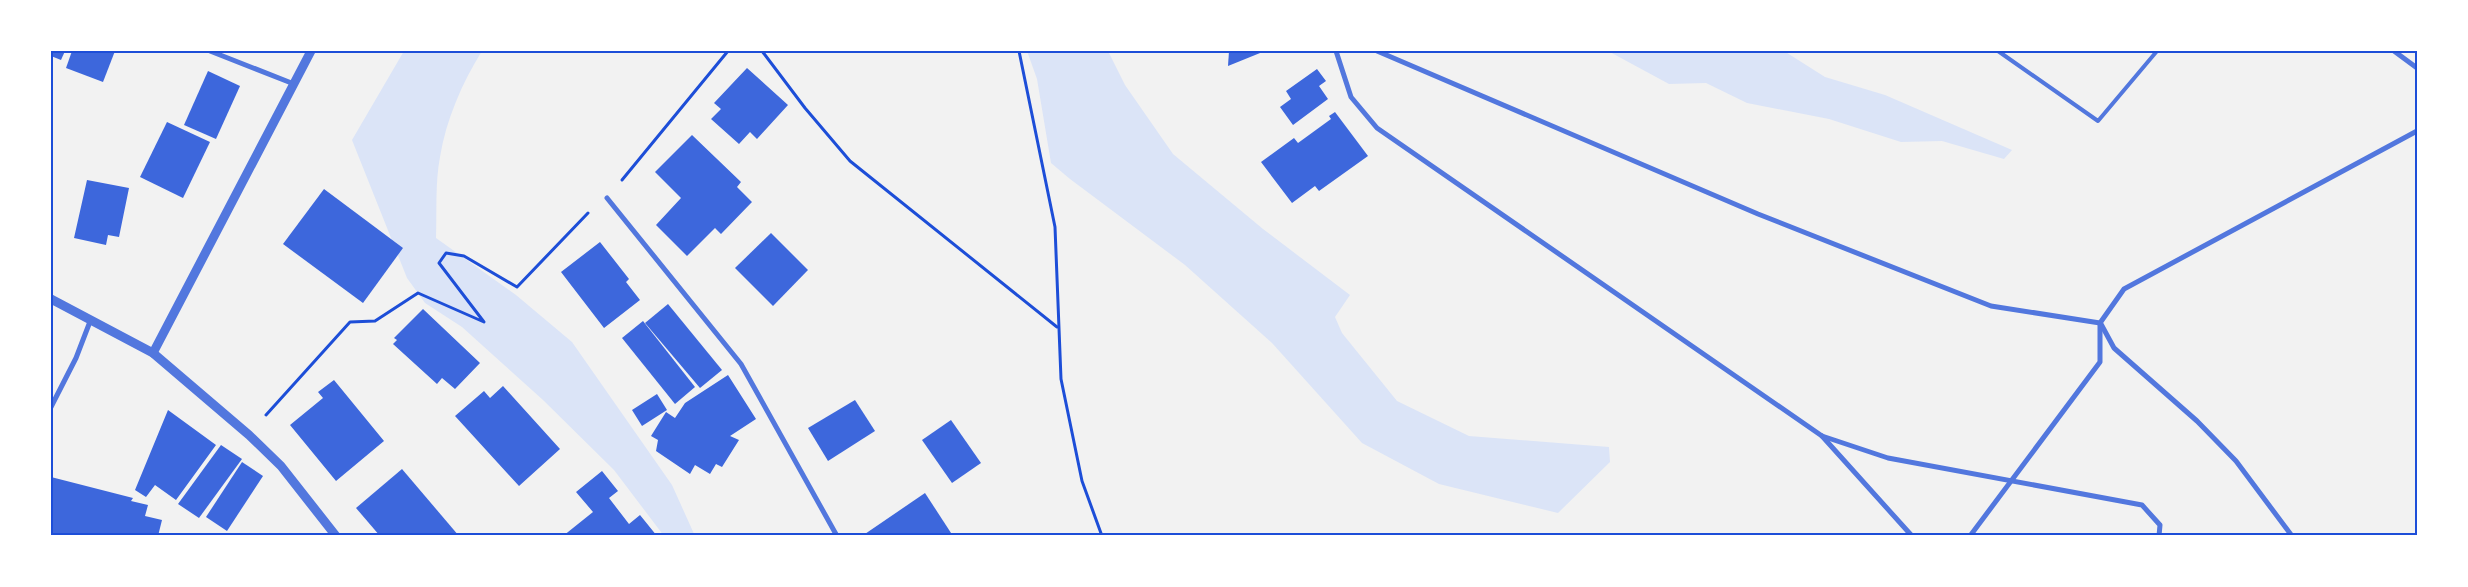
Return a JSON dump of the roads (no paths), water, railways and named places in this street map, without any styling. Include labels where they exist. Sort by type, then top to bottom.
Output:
[{"type":"street","points":[[210,51],[294,84]]},
{"type":"street","points":[[153,353],[311,51]]},
{"type":"street","points":[[1336,51],[1351,97],[1377,128],[1822,436],[1912,536]]},
{"type":"street","points":[[1377,51],[1758,214],[1992,306],[2100,323]]},
{"type":"street","points":[[2394,51],[2417,68]]},
{"type":"street","points":[[1970,536],[2100,362],[2100,323],[2124,289],[2417,131]]},
{"type":"street","points":[[607,198],[741,364],[838,536]]},
{"type":"street","points":[[51,299],[153,353],[249,435],[282,466],[336,536]]},
{"type":"street","points":[[51,407],[76,358],[91,319]]},
{"type":"street","points":[[2100,323],[2114,348],[2197,421],[2236,461],[2292,536]]},
{"type":"street","points":[[1822,436],[1888,458],[2142,506],[2160,525],[2159,536]]},
{"type":"lane","points":[[1998,51],[2098,121],[2158,51]]}]
